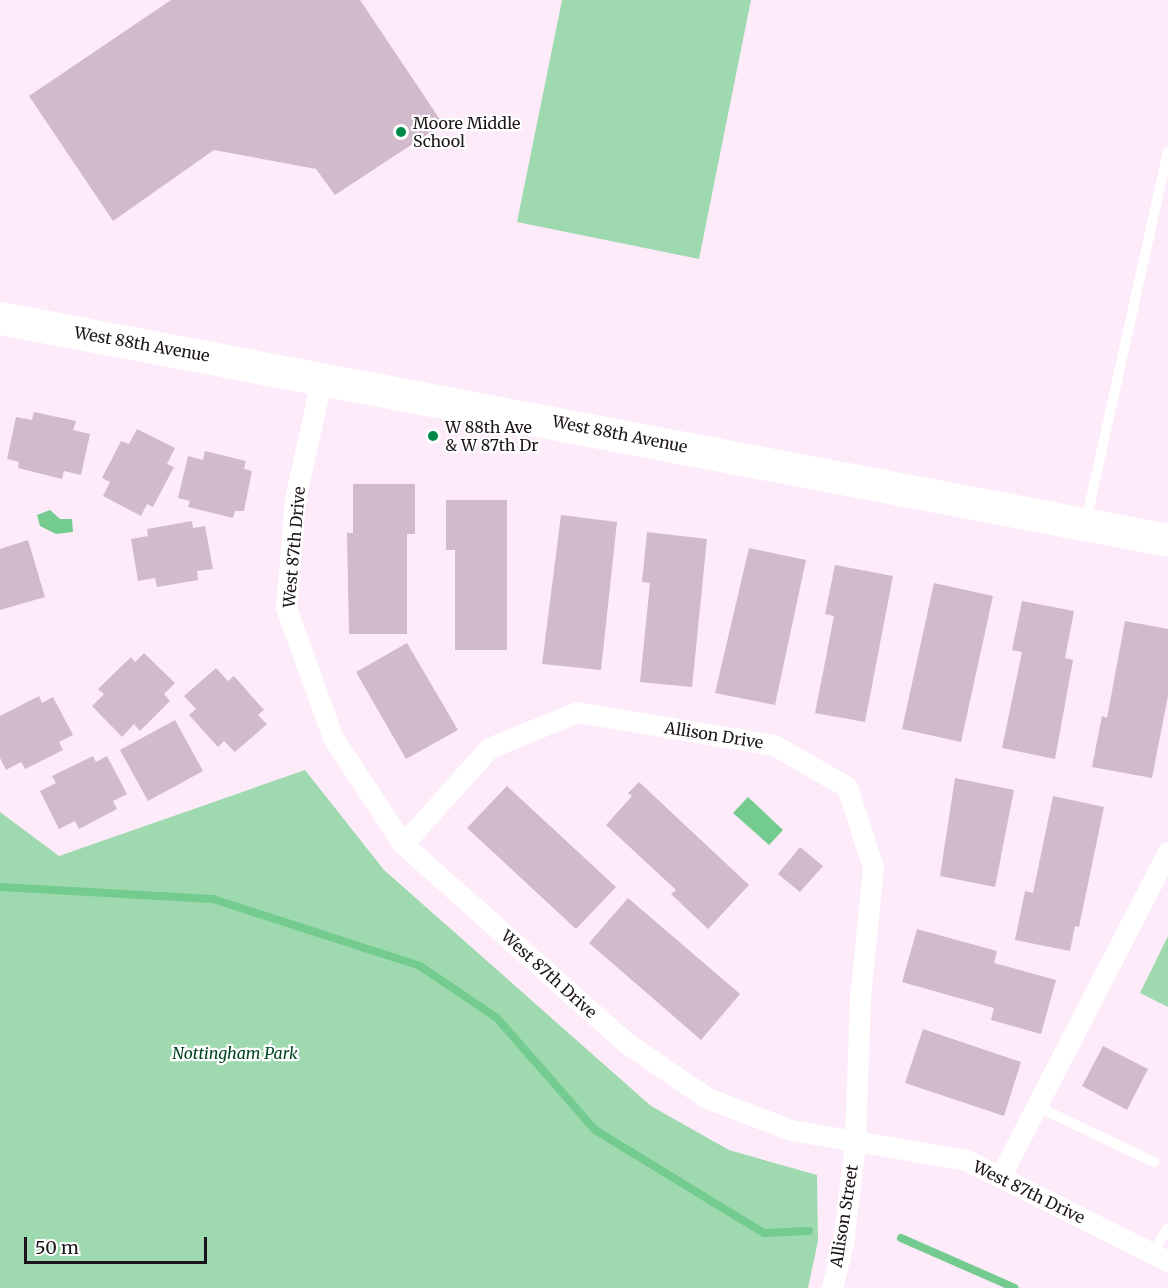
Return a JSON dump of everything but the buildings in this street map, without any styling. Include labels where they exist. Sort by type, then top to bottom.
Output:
[{"type":"main road","name":"West 88th Avenue","points":[[0,318],[322,377],[1168,540]]},
{"type":"street","name":"West 87th Drive","points":[[322,377],[295,499],[286,608],[333,738],[403,844],[625,1042],[706,1098],[791,1131],[966,1160],[1160,1257]]},
{"type":"street","name":"Allison Drive","points":[[403,844],[489,748],[577,712],[774,745],[847,787],[873,867],[860,998],[855,1143]]},
{"type":"street","points":[[1000,1177],[1168,852]]},
{"type":"street","name":"Allison Street","points":[[832,1288],[843,1243],[855,1143]]},
{"type":"lane","points":[[1086,524],[1168,152]]},
{"type":"lane","points":[[1036,1106],[1154,1162]]},
{"type":"lane","points":[[1160,1257],[1168,1228]]},
{"type":"green space","points":[[562,0],[751,0],[699,259],[517,222]]},
{"type":"green space","name":"Nottingham Park","points":[[305,770],[384,870],[651,1106],[729,1150],[817,1175],[818,1241],[808,1288],[0,1288],[0,812],[59,856]]},
{"type":"green space","points":[[1168,936],[1168,1007],[1140,993]]},
{"type":"shaded area","points":[[50,510],[60,519],[72,519],[73,532],[56,534],[40,526],[37,515]]},
{"type":"shaded area","points":[[748,797],[783,830],[769,845],[733,813]]},
{"type":"waterway","points":[[0,887],[213,899],[420,966],[497,1018],[595,1130],[764,1233],[809,1231]]},
{"type":"waterway","points":[[901,1238],[1015,1288]]},
{"type":"place","name":"Moore Middle School","points":[[401,132]]},
{"type":"place","name":"W 88th Ave & W 87th Dr","points":[[433,436]]}]
